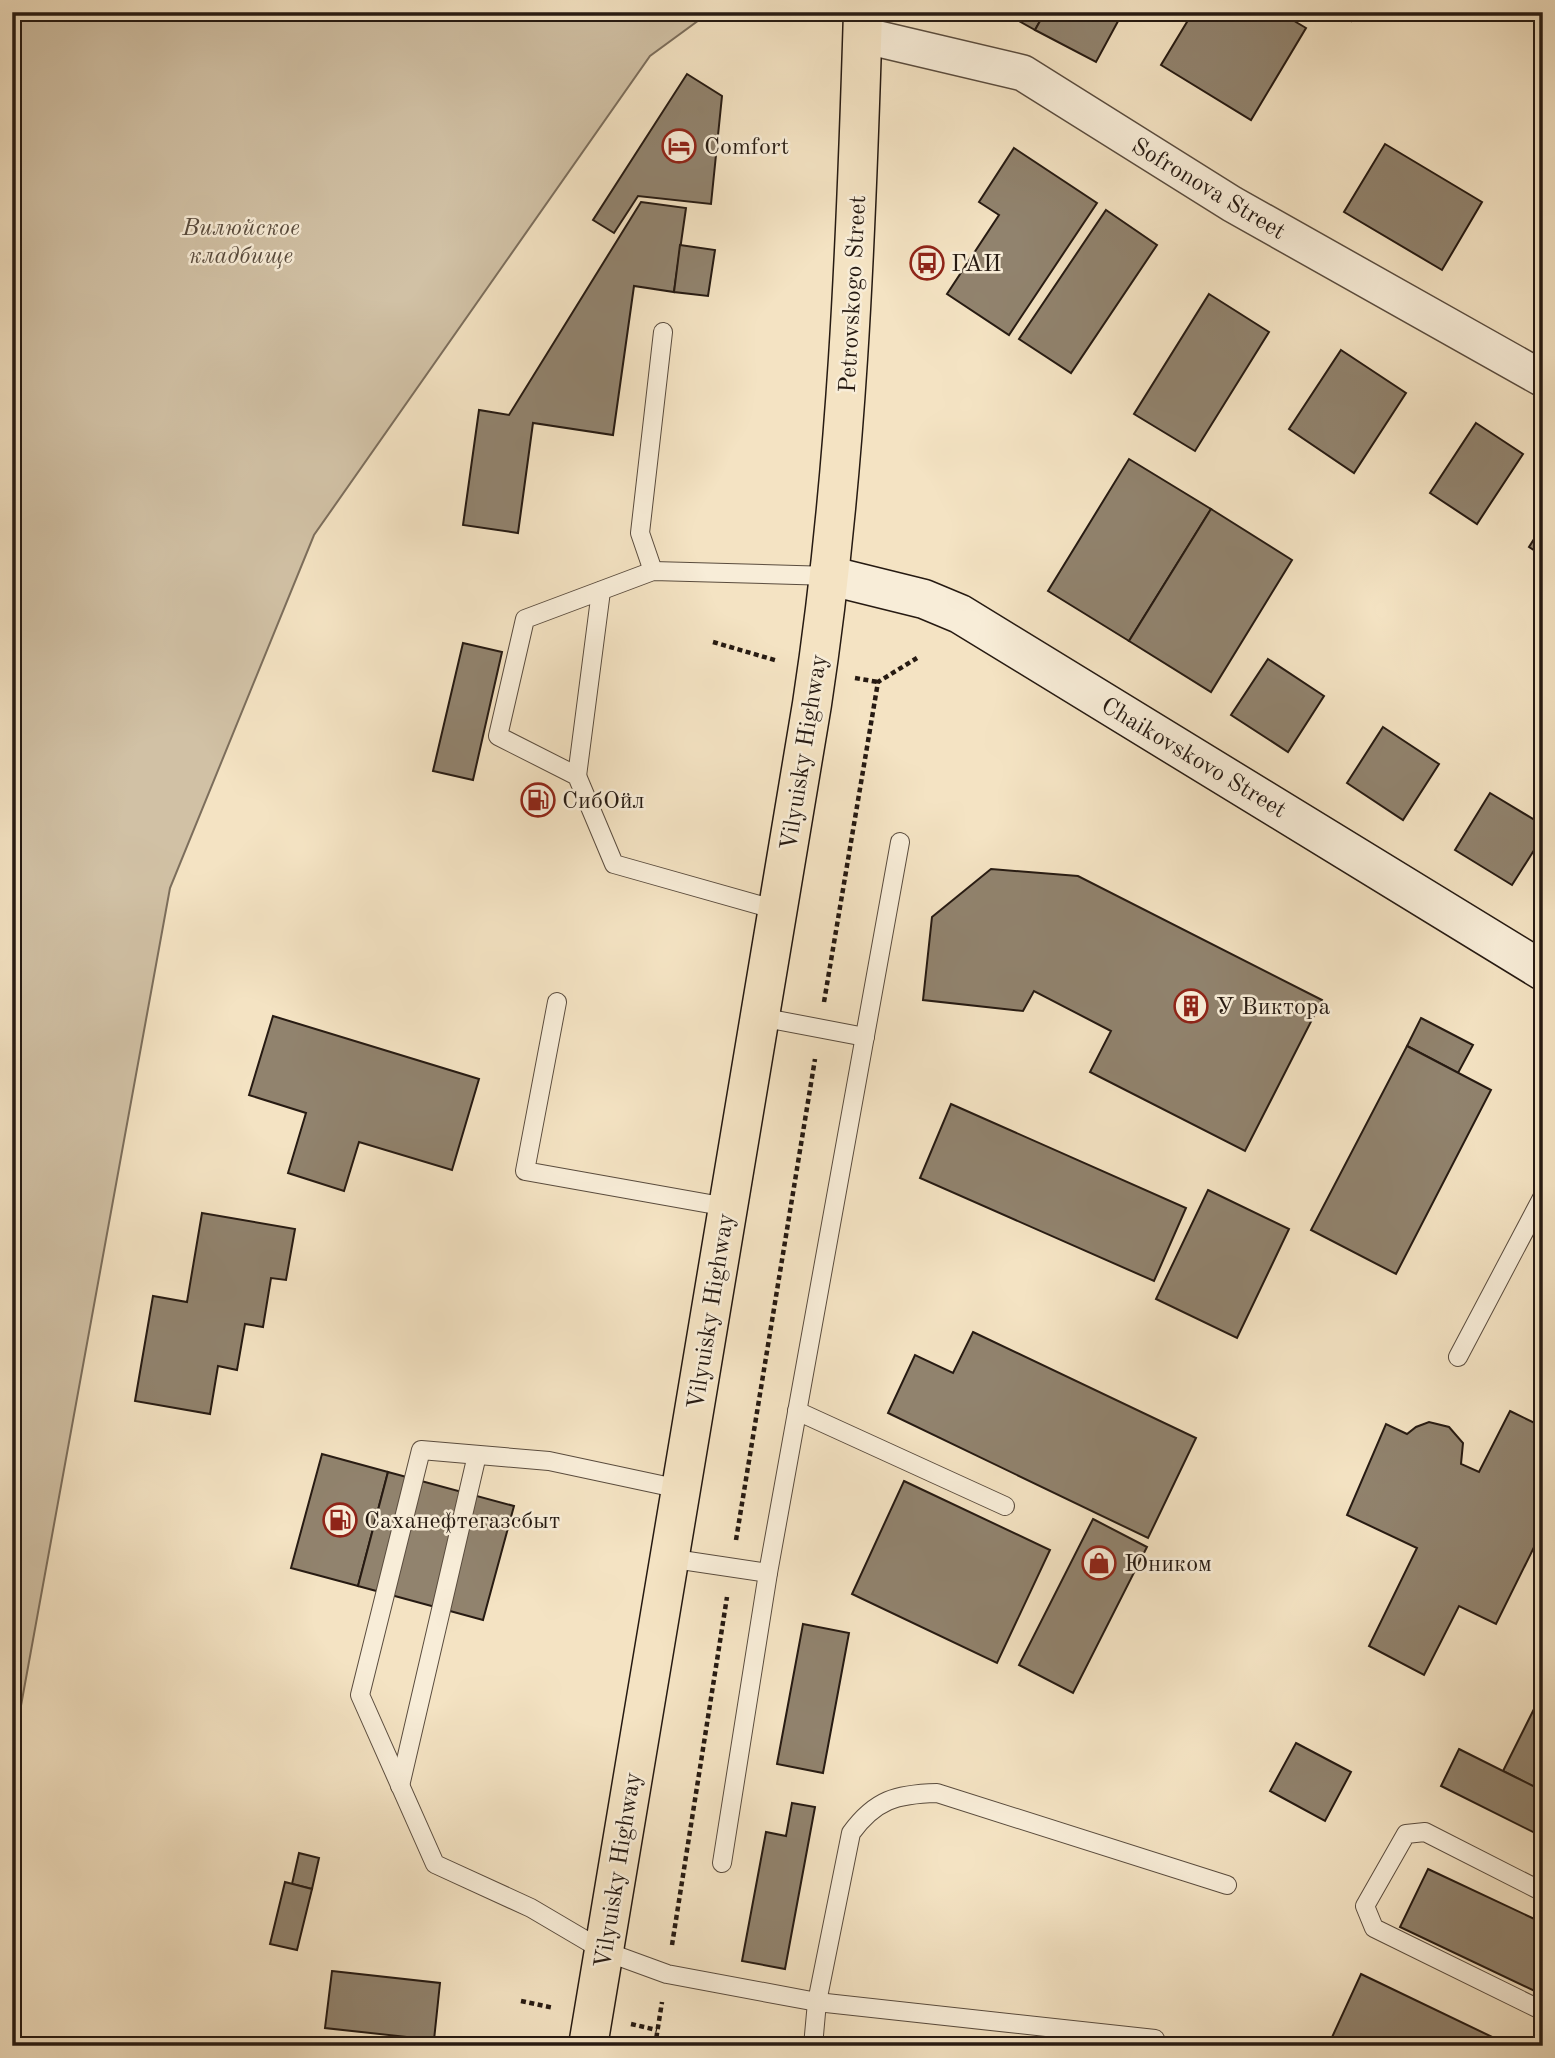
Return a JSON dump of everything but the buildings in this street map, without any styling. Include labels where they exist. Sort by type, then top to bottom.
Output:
[{"type":"main road","name":"Petrovskogo Street","points":[[831,576],[844,439],[856,241],[863,24]]},
{"type":"main road","name":"Vilyuisky Highway","points":[[588,2046],[814,693],[831,576]]},
{"type":"main road","name":"Chaikovskovo Street","points":[[831,576],[925,599],[960,614],[1543,971]]},
{"type":"street","name":"Sofronova Street","points":[[863,24],[1023,74],[1232,204],[1543,379]]},
{"type":"lane","points":[[653,571],[640,533],[663,332]]},
{"type":"lane","points":[[577,776],[498,736],[525,619],[653,571],[831,576]]},
{"type":"lane","points":[[601,591],[577,776],[614,863],[777,909]]},
{"type":"lane","points":[[722,1863],[768,1573],[900,842]]},
{"type":"lane","points":[[558,1002],[525,1171],[727,1207]]},
{"type":"lane","points":[[760,1017],[865,1037]]},
{"type":"lane","points":[[1458,1357],[1543,1196]]},
{"type":"lane","points":[[797,1411],[1005,1506]]},
{"type":"lane","points":[[680,1489],[549,1461],[421,1450],[360,1695],[435,1864],[531,1908],[604,1951],[667,1974],[817,2002],[1155,2039]]},
{"type":"lane","points":[[400,1786],[477,1455]]},
{"type":"lane","points":[[668,1558],[768,1573]]},
{"type":"lane","points":[[813,2046],[817,2002],[851,1833],[863,1816],[882,1802],[908,1794],[937,1793],[1227,1885]]},
{"type":"lane","points":[[1543,1892],[1425,1832],[1406,1834],[1365,1906],[1374,1928],[1543,2011]]},
{"type":"path","points":[[655,2046],[878,682],[917,658]]},
{"type":"green space","name":"Вилюйское кладбище","points":[[12,12],[710,12],[650,56],[314,535],[170,888],[12,1755]]},
{"type":"place","name":"Comfort","points":[[679,146]]},
{"type":"place","name":"ГАИ","points":[[927,263]]},
{"type":"place","name":"СибОйл","points":[[538,800]]},
{"type":"place","name":"У Виктора","points":[[1191,1006]]},
{"type":"place","name":"Саханефтегазсбыт","points":[[340,1520]]},
{"type":"place","name":"Юником","points":[[1099,1563]]}]
